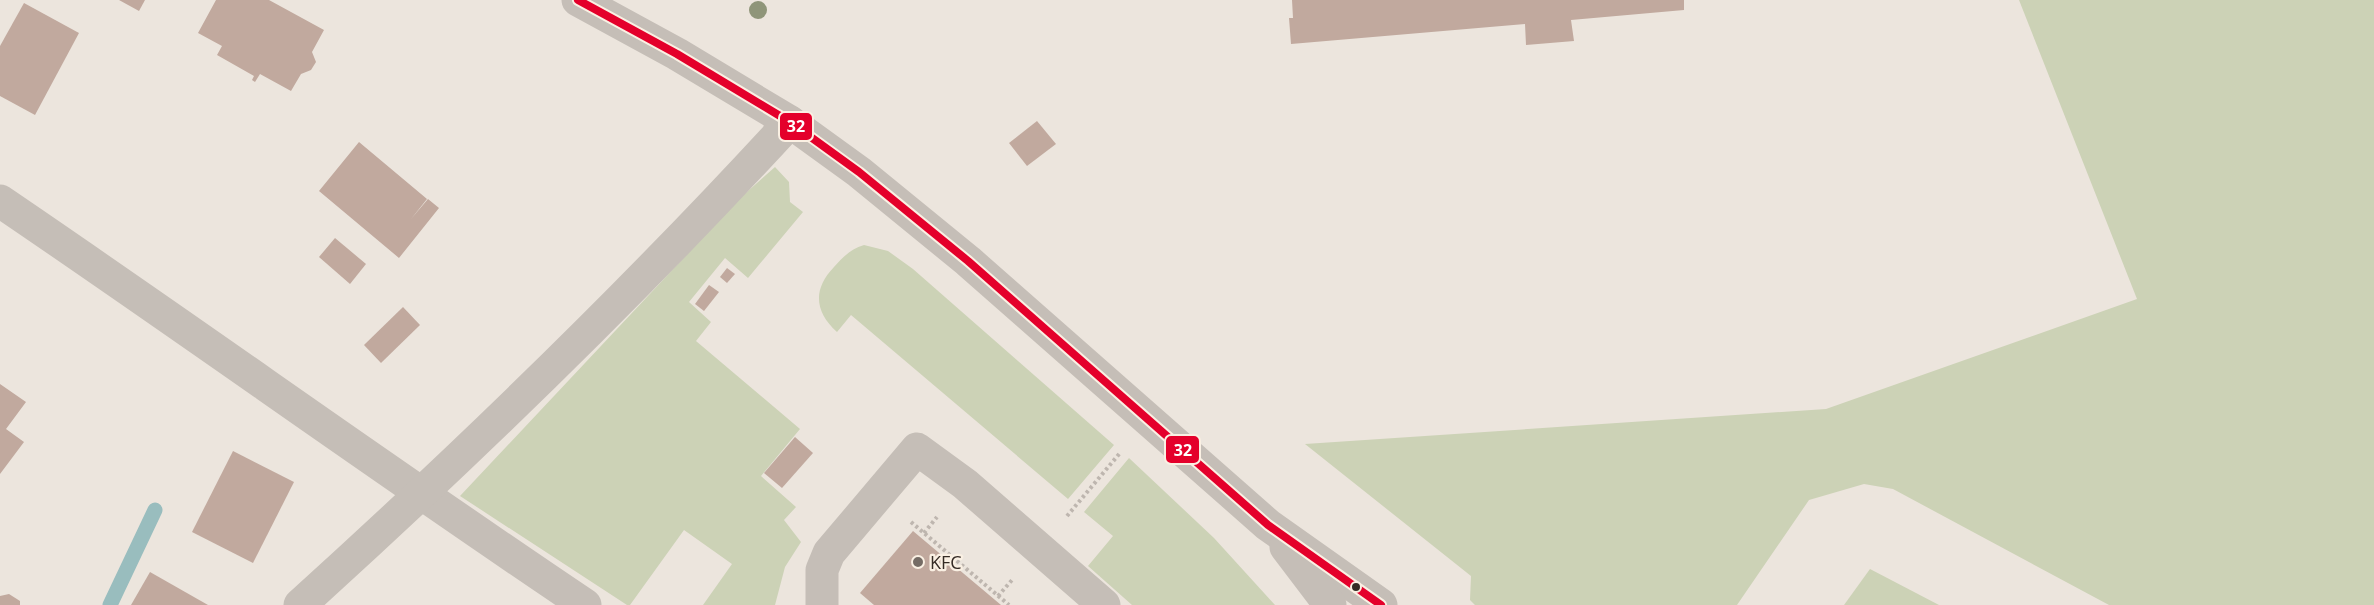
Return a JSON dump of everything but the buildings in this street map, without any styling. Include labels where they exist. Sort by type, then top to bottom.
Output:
[{"type":"street","points":[[578,0],[677,54],[790,122],[859,172],[968,261],[1268,525],[1381,605]]},
{"type":"street","points":[[300,605],[422,495],[718,201],[790,122]]},
{"type":"street","points":[[0,201],[192,332],[422,495],[585,605]]},
{"type":"street","points":[[822,605],[822,570],[829,553],[917,449],[965,484],[1104,605]]},
{"type":"street","points":[[1268,525],[1330,605]]},
{"type":"path","points":[[1059,525],[1126,446]]},
{"type":"path","points":[[879,494],[1009,605]]},
{"type":"green space","points":[[2019,0],[2374,0],[2374,605],[2109,605],[1893,489],[1864,484],[1809,500],[1737,605],[1475,605],[1470,600],[1471,576],[1305,444],[1826,409],[2137,299]]},
{"type":"green space","points":[[775,167],[789,182],[790,202],[803,212],[748,278],[725,258],[689,302],[711,322],[696,341],[800,429],[761,476],[796,507],[784,520],[801,542],[785,567],[775,605],[703,605],[732,564],[684,530],[630,605],[627,605],[460,496],[739,199]]},
{"type":"green space","points":[[864,245],[888,251],[913,269],[1114,445],[1068,499],[851,315],[837,332],[829,324],[820,308],[822,283],[844,256]]},
{"type":"green space","points":[[1129,458],[1214,538],[1275,605],[1132,605],[1088,566],[1113,536],[1084,512]]},
{"type":"green space","points":[[1870,569],[1939,605],[1844,605]]},
{"type":"waterway","points":[[110,605],[155,510]]},
{"type":"transit line","name":"32","points":[[578,0],[677,54],[790,122],[859,172],[968,261],[1268,525],[1381,605]]},
{"type":"place","name":"KFC","points":[[918,562]]}]
